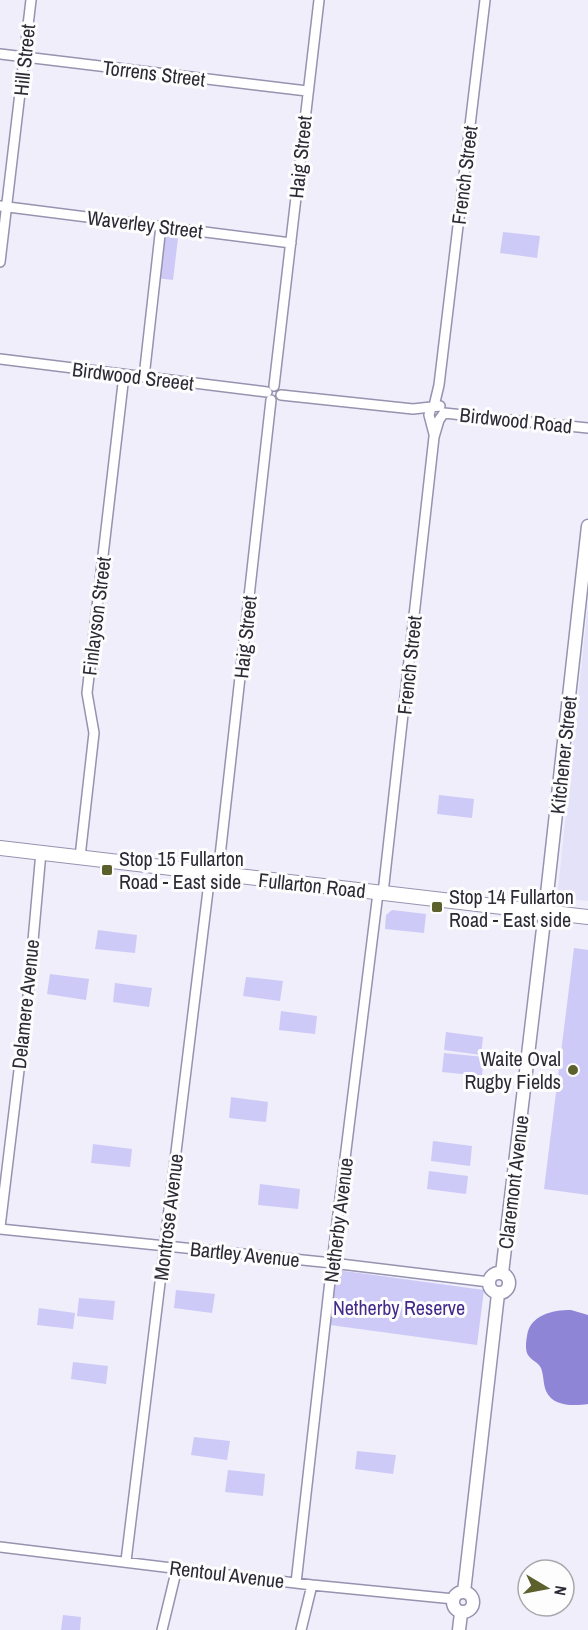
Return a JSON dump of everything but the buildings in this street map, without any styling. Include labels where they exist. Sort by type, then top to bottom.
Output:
[{"type":"main road","name":"Fullarton Road","points":[[0,848],[588,916]]},
{"type":"street","name":"Hill Street","points":[[0,262],[3,207],[31,0]]},
{"type":"street","name":"Haig Street","points":[[214,874],[319,0]]},
{"type":"street","name":"French Street","points":[[381,893],[484,0]]},
{"type":"street","name":"Torrens Street","points":[[0,54],[307,91]]},
{"type":"street","name":"Waverley Street","points":[[3,207],[291,243]]},
{"type":"street","points":[[144,377],[161,226]]},
{"type":"street","name":"Birdwood Sreeet","points":[[0,359],[271,392]]},
{"type":"street","name":"Finlayson Street","points":[[80,857],[94,734],[87,693],[124,375]]},
{"type":"street","name":"Birdwood Road","points":[[271,392],[280,388],[281,394],[588,428]]},
{"type":"street","name":"Kitchener Street","points":[[545,912],[588,526]]},
{"type":"street","name":"Delamere Avenue","points":[[0,1228],[2,1187],[28,996],[41,852]]},
{"type":"street","name":"Montrose Avenue","points":[[126,1561],[164,1246],[214,874]]},
{"type":"street","name":"Netherby Avenue","points":[[296,1582],[332,1263],[381,893]]},
{"type":"street","name":"Claremont Avenue","points":[[502,1273],[545,912]]},
{"type":"street","name":"Bartley Avenue","points":[[0,1228],[489,1282]]},
{"type":"street","points":[[502,1273],[507,1277],[509,1286],[505,1292],[498,1294],[490,1288],[489,1282],[493,1275],[502,1273]]},
{"type":"street","points":[[462,1613],[455,1609],[459,1596],[498,1294]]},
{"type":"street","name":"Rentoul Avenue","points":[[0,1547],[312,1584],[459,1596]]},
{"type":"street","points":[[162,1630],[177,1568]]},
{"type":"street","points":[[301,1630],[312,1584]]},
{"type":"street","points":[[459,1596],[470,1595],[474,1601],[471,1609],[462,1613]]},
{"type":"street","points":[[459,1630],[462,1613]]},
{"type":"shaded area","points":[[588,603],[588,901],[557,898]]},
{"type":"shaded area","points":[[571,1310],[588,1315],[588,1404],[559,1403],[549,1396],[541,1368],[526,1351],[526,1341],[532,1323],[543,1315]]},
{"type":"green space","points":[[162,228],[179,230],[173,280],[156,278]]},
{"type":"green space","points":[[503,232],[540,236],[537,258],[500,253]]},
{"type":"green space","points":[[439,795],[474,799],[472,818],[437,814]]},
{"type":"green space","points":[[392,910],[426,914],[424,933],[385,929],[386,915]]},
{"type":"green space","points":[[98,930],[137,935],[135,953],[95,949]]},
{"type":"green space","name":"Waite Oval Rugby Fields","points":[[574,948],[588,950],[588,1195],[544,1189]]},
{"type":"green space","points":[[50,974],[89,979],[86,1000],[47,994]]},
{"type":"green space","points":[[246,977],[283,981],[280,1001],[243,996]]},
{"type":"green space","points":[[115,983],[152,988],[149,1007],[113,1002]]},
{"type":"green space","points":[[281,1011],[317,1016],[315,1034],[279,1030]]},
{"type":"green space","points":[[446,1032],[483,1037],[481,1055],[444,1050]]},
{"type":"green space","points":[[444,1053],[484,1057],[482,1076],[442,1072]]},
{"type":"green space","points":[[231,1097],[268,1102],[266,1122],[229,1118]]},
{"type":"green space","points":[[433,1141],[472,1146],[470,1166],[431,1161]]},
{"type":"green space","points":[[93,1144],[132,1149],[130,1167],[91,1163]]},
{"type":"green space","points":[[429,1171],[468,1176],[466,1194],[427,1189]]},
{"type":"green space","points":[[260,1184],[300,1189],[298,1209],[258,1205]]},
{"type":"green space","name":"Netherby Reserve","points":[[337,1270],[484,1290],[477,1345],[330,1325]]},
{"type":"green space","points":[[176,1290],[215,1294],[212,1313],[174,1308]]},
{"type":"green space","points":[[79,1298],[115,1301],[113,1320],[77,1316]]},
{"type":"green space","points":[[39,1308],[75,1313],[73,1329],[37,1325]]},
{"type":"green space","points":[[73,1362],[108,1366],[106,1384],[71,1379]]},
{"type":"green space","points":[[194,1437],[230,1441],[227,1460],[191,1455]]},
{"type":"green space","points":[[357,1451],[396,1455],[393,1474],[355,1469]]},
{"type":"green space","points":[[228,1470],[265,1474],[263,1496],[225,1492]]},
{"type":"green space","points":[[63,1615],[81,1617],[80,1630],[61,1630]]},
{"type":"place","name":"Stop 15 Fullarton Road - East side","points":[[107,870]]},
{"type":"place","name":"Stop 14 Fullarton Road - East side","points":[[437,907]]},
{"type":"place","name":"Waite Oval Rugby Fields","points":[[573,1070]]}]
